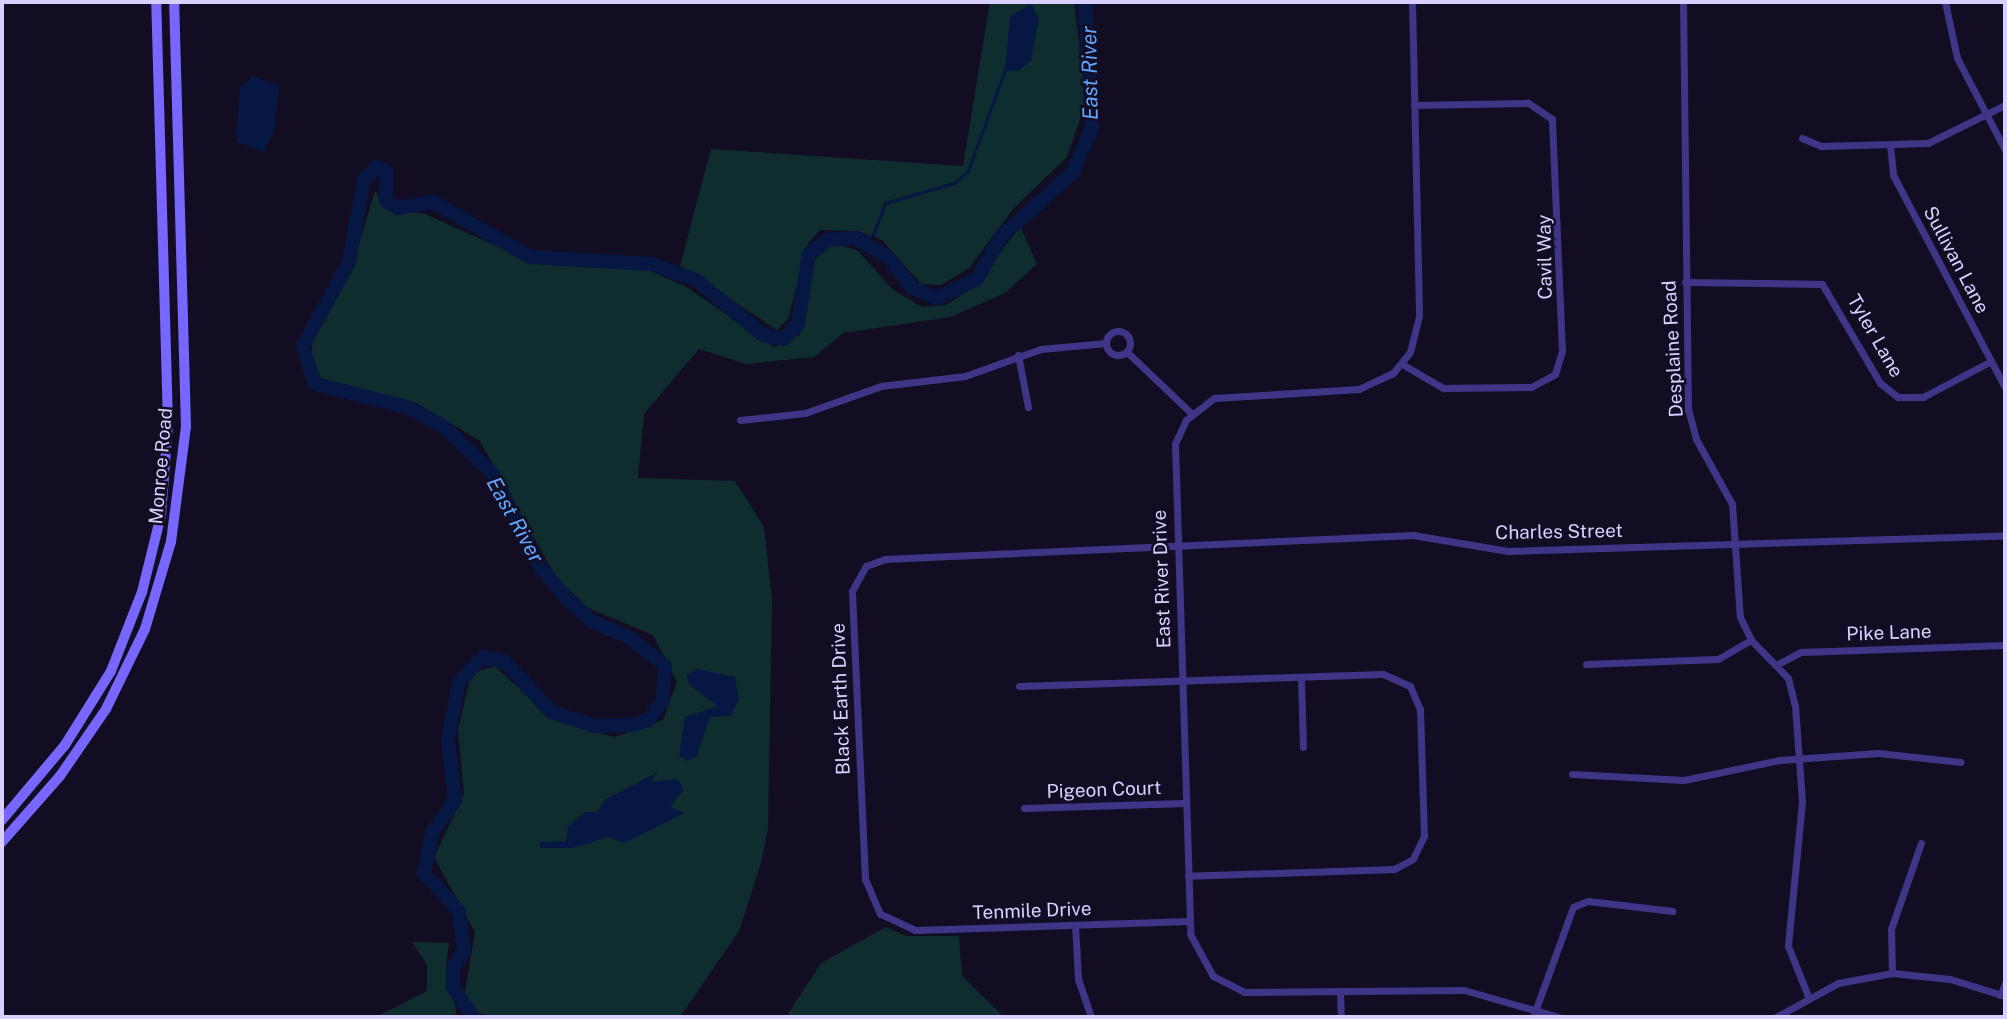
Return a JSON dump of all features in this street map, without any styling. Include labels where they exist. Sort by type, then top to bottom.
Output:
[{"type":"main road","name":"Monroe Road","points":[[2,820],[65,745],[111,671],[142,592],[161,515],[168,424],[156,2]]},
{"type":"main road","name":"Monroe Road","points":[[2,842],[77,754],[125,677],[171,542],[186,427],[174,2]]},
{"type":"street","points":[[1105,344],[1110,353],[1127,352],[1191,413],[1224,395],[1359,389],[1402,364],[1419,316],[1412,2]]},
{"type":"street","name":"Desplaine Road","points":[[1683,2],[1688,410],[1696,439],[1728,492],[1736,544],[1738,605],[1751,640],[1778,664],[1795,706],[1801,758],[1788,946],[1808,996]]},
{"type":"street","points":[[1945,2],[1957,58],[2005,150]]},
{"type":"street","name":"Cavil Way","points":[[1402,364],[1443,388],[1531,387],[1555,374],[1562,351],[1552,119],[1528,103],[1414,105]]},
{"type":"street","points":[[1802,138],[1821,146],[1937,141],[2005,105]]},
{"type":"street","name":"Sullivan Lane","points":[[1890,145],[1894,175],[2005,387]]},
{"type":"street","name":"Tyler Lane","points":[[1685,282],[1822,284],[1880,383],[1898,397],[1923,397],[1991,361]]},
{"type":"street","points":[[740,420],[805,413],[881,386],[965,376],[1018,355],[1105,344],[1114,331],[1124,331],[1131,345],[1127,352]]},
{"type":"street","points":[[1018,355],[1028,407]]},
{"type":"street","name":"East River Drive","points":[[1191,413],[1175,444],[1177,550],[1189,921],[1204,966],[1233,989],[1340,992],[1464,990],[1538,1008],[1559,1017]]},
{"type":"street","name":"Charles Street","points":[[948,557],[1177,550],[1413,535],[1507,551],[2005,535]]},
{"type":"street","name":"Black Earth Drive","points":[[880,914],[865,879],[852,591],[861,571],[878,560],[948,557]]},
{"type":"street","points":[[1586,664],[1718,659],[1751,640]]},
{"type":"street","name":"Pike Lane","points":[[1778,664],[1801,652],[2005,645]]},
{"type":"street","points":[[1019,686],[1389,674],[1410,686],[1420,709],[1424,836],[1413,859],[1394,869],[1188,876]]},
{"type":"street","points":[[1301,677],[1303,747]]},
{"type":"street","points":[[1572,774],[1684,780],[1801,758],[1898,752],[1961,762]]},
{"type":"street","name":"Pigeon Court","points":[[1024,808],[1185,803]]},
{"type":"street","points":[[1892,973],[1891,929],[1921,843]]},
{"type":"street","points":[[1533,1017],[1566,917],[1577,904],[1672,911]]},
{"type":"street","name":"Tenmile Drive","points":[[880,914],[915,930],[1189,921]]},
{"type":"street","points":[[1075,925],[1079,979],[1091,1017]]},
{"type":"street","points":[[1776,1017],[1808,996],[1892,973],[1940,977],[2003,995],[2005,983]]},
{"type":"street","points":[[1340,992],[1341,1017]]},
{"type":"green space","points":[[990,2],[1074,2],[1086,102],[1067,157],[1013,209],[969,268],[941,285],[921,284],[882,240],[858,231],[820,230],[808,243],[788,319],[777,330],[680,266],[711,149],[963,166]]},
{"type":"green space","points":[[375,191],[389,210],[425,214],[536,264],[647,270],[685,286],[774,347],[800,335],[814,260],[835,243],[858,251],[892,289],[922,307],[946,305],[976,286],[1020,226],[1037,264],[1005,293],[950,317],[843,333],[814,357],[746,364],[699,349],[644,414],[638,478],[735,481],[764,527],[772,601],[768,828],[761,863],[739,931],[680,1017],[497,1017],[478,1013],[465,993],[475,932],[434,857],[464,794],[458,730],[471,674],[494,666],[556,721],[614,737],[663,720],[677,682],[653,635],[588,608],[556,577],[480,441],[418,404],[317,377],[310,364],[313,341],[353,263]]},
{"type":"green space","points":[[886,927],[906,936],[959,936],[962,976],[1004,1017],[786,1017],[821,963]]},
{"type":"green space","points":[[412,942],[449,943],[446,965],[457,1017],[376,1017],[427,991],[427,965]]},
{"type":"water","points":[[1031,4],[1039,18],[1031,61],[1018,71],[1005,70],[1010,16]]},
{"type":"water","points":[[252,76],[279,86],[274,130],[263,152],[236,141],[240,87]]},
{"type":"water","points":[[697,669],[735,677],[739,700],[730,716],[710,717],[697,756],[687,761],[679,756],[685,717],[717,706],[689,684],[687,675]]},
{"type":"water","points":[[658,772],[650,782],[678,779],[684,789],[670,807],[685,813],[624,843],[608,837],[573,848],[540,848],[540,842],[566,841],[568,826],[585,812],[597,812],[606,799]]},
{"type":"waterway","name":"East River","points":[[473,1017],[453,987],[453,968],[464,951],[459,911],[424,873],[432,833],[455,800],[448,739],[459,682],[483,657],[505,662],[551,712],[595,726],[632,725],[648,720],[662,702],[665,666],[630,638],[591,621],[567,599],[540,567],[493,474],[444,427],[407,407],[315,384],[303,346],[349,262],[364,180],[376,167],[387,172],[386,201],[398,208],[433,202],[530,257],[651,264],[696,280],[763,335],[784,339],[798,324],[809,254],[827,240],[855,238],[888,257],[912,288],[937,298],[977,279],[1001,237],[1073,172],[1092,128],[1085,2]]},
{"type":"waterway","points":[[855,238],[873,235],[885,203],[954,183],[968,171],[1005,70]]}]
